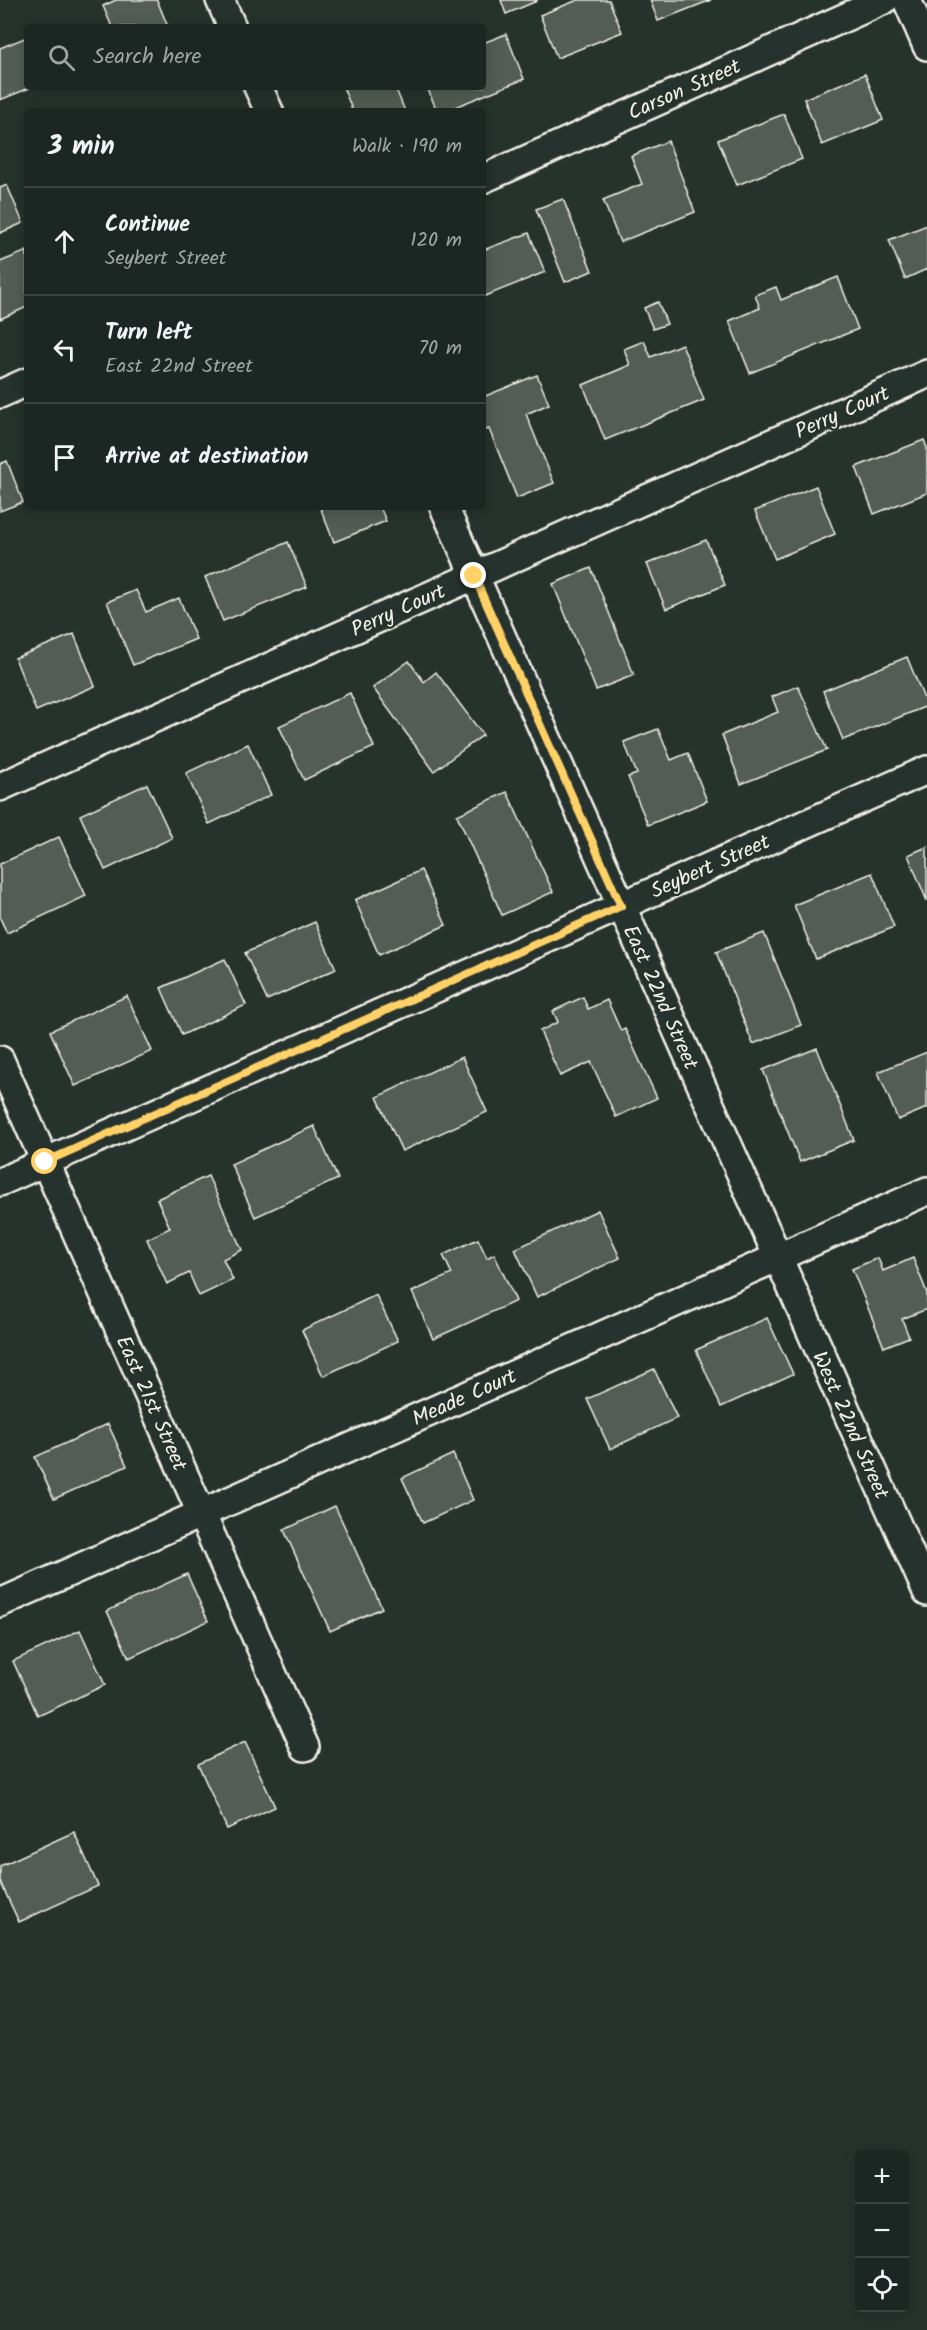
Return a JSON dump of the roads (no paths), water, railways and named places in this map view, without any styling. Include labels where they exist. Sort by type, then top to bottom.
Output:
[{"type":"street","points":[[220,0],[231,24]]},
{"type":"street","name":"Carson Street","points":[[486,178],[885,0]]},
{"type":"street","points":[[907,0],[927,46]]},
{"type":"street","points":[[259,90],[268,108]]},
{"type":"street","name":"Perry Court","points":[[0,787],[927,374]]},
{"type":"street","points":[[0,394],[24,383]]},
{"type":"street","name":"East 22nd Street","points":[[445,510],[777,1257]]},
{"type":"street","name":"Seybert Street","points":[[0,1182],[927,770]]},
{"type":"street","name":"East 21st Street","points":[[0,1060],[304,1747]]},
{"type":"street","name":"Meade Court","points":[[0,1603],[927,1191]]},
{"type":"street","name":"West 22nd Street","points":[[777,1257],[926,1593]]}]
